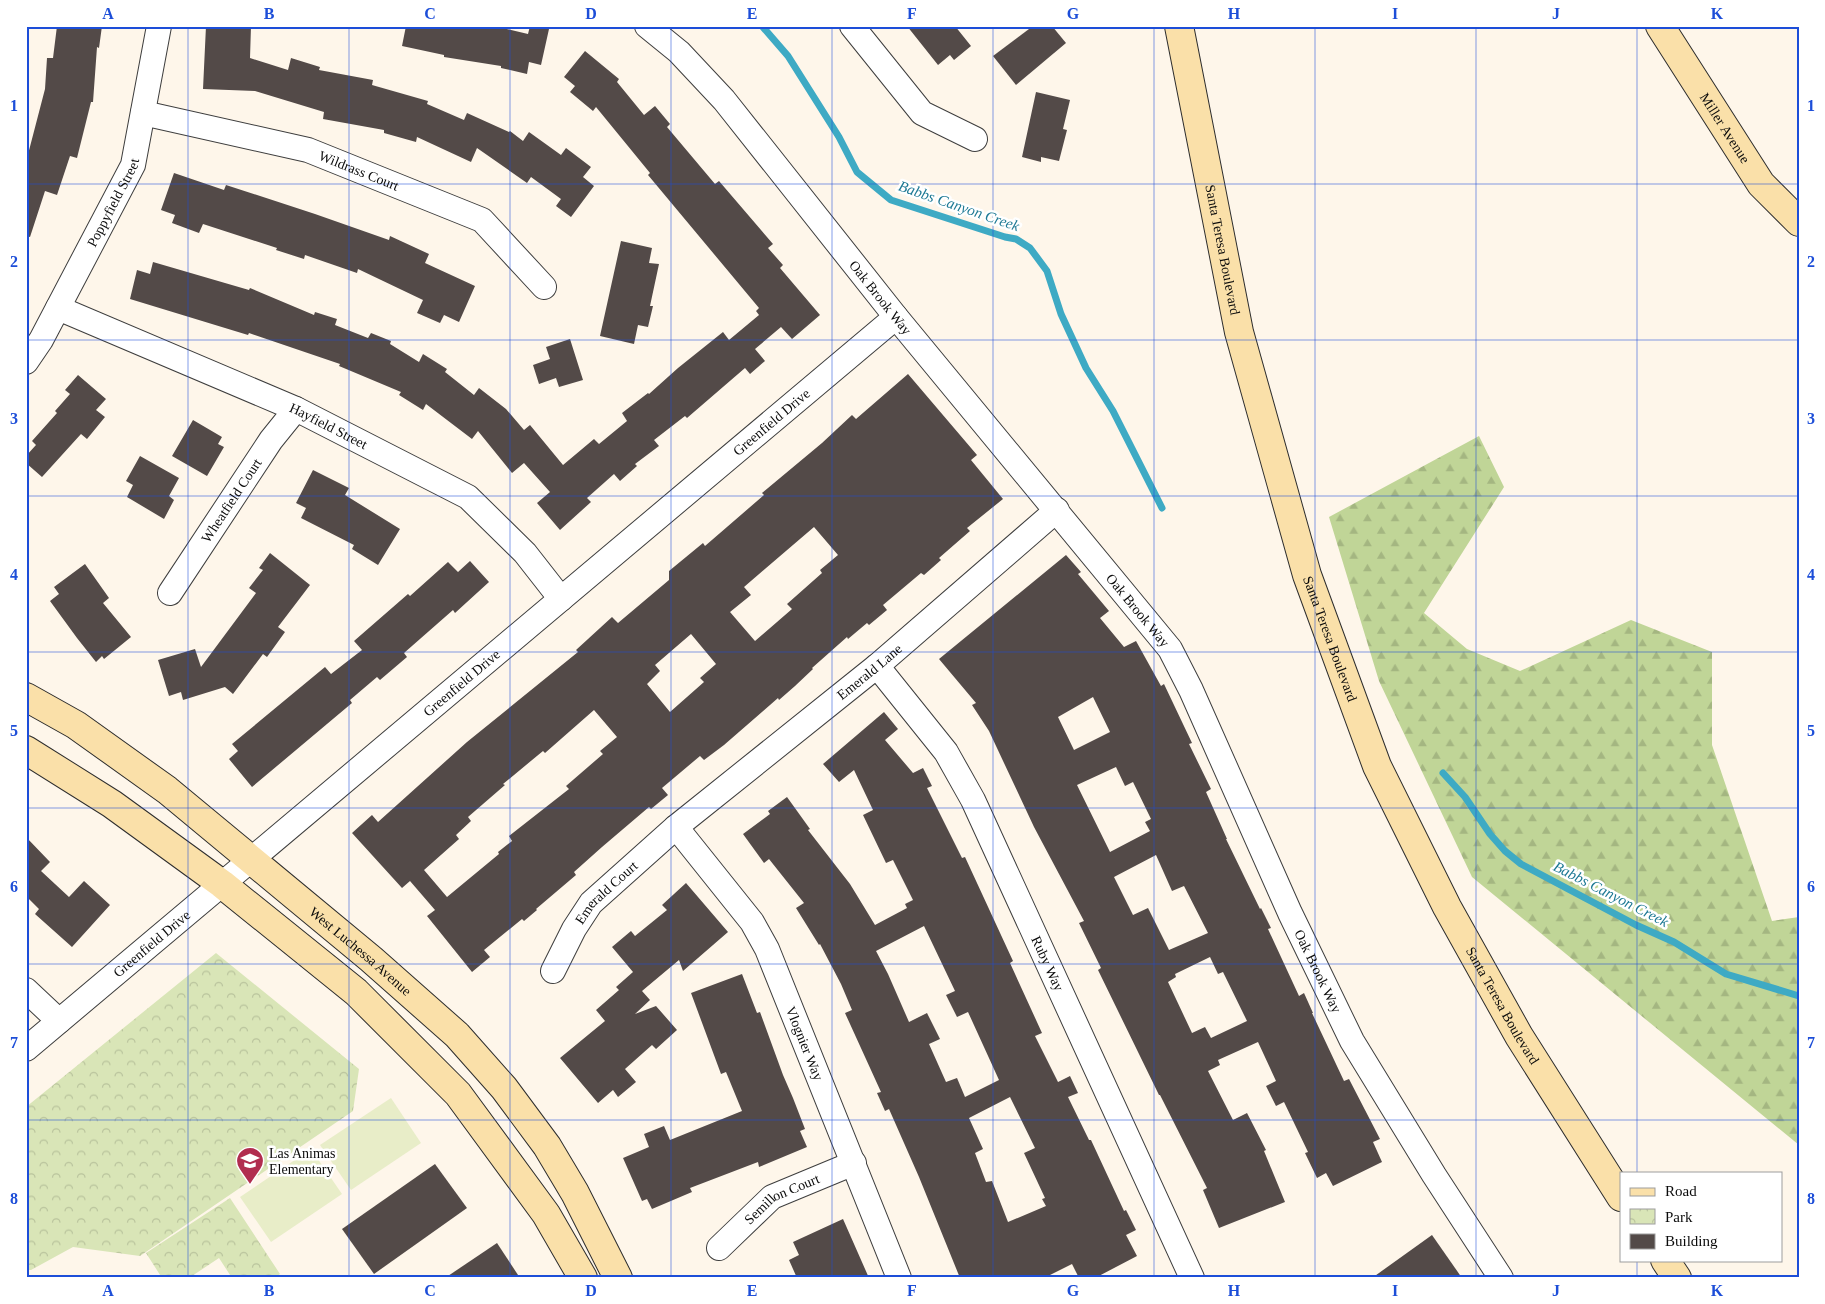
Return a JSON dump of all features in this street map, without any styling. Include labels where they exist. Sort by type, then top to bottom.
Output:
[{"type":"street","name":"Poppyfield Street","points":[[26,362],[41,340],[134,165],[159,26]]},
{"type":"street","name":"Oak Brook Way","points":[[647,26],[679,52],[724,100],[896,317],[1170,648],[1191,690],[1290,913],[1352,1041],[1434,1175],[1501,1278]]},
{"type":"street","points":[[852,26],[922,113],[975,139]]},
{"type":"street","name":"Santa Teresa Boulevard","points":[[1179,26],[1239,332],[1307,574],[1377,766],[1447,907],[1519,1036],[1620,1195]]},
{"type":"street","name":"Miller Avenue","points":[[1660,26],[1761,184],[1799,222]]},
{"type":"street","name":"Wildrass Court","points":[[143,113],[308,150],[482,220],[544,287]]},
{"type":"street","name":"Hayfield Street","points":[[58,308],[296,409],[468,497],[525,552],[561,600]]},
{"type":"street","name":"Greenfield Drive","points":[[26,1049],[896,317]]},
{"type":"street","name":"Wheatfield Court","points":[[170,593],[271,440],[296,409]]},
{"type":"street","name":"Emerald Lane","points":[[676,827],[877,666],[1057,510]]},
{"type":"street","name":"Ruby Way","points":[[877,666],[946,752],[973,800],[1192,1278]]},
{"type":"street","name":"West Luchessa Avenue","points":[[26,697],[76,725],[167,790],[371,959],[457,1035],[504,1088],[556,1162],[575,1193],[618,1278]]},
{"type":"street","points":[[26,750],[112,804],[222,884],[356,992],[458,1094],[546,1214],[583,1278]]},
{"type":"street","name":"Emerald Court","points":[[553,971],[574,929],[592,903],[676,827]]},
{"type":"street","name":"Vlognier Way","points":[[676,827],[752,922],[767,949],[899,1278]]},
{"type":"street","points":[[26,990],[59,1021]]},
{"type":"street","name":"Semillon Court","points":[[719,1248],[772,1197],[854,1163]]},
{"type":"street","points":[[1666,1262],[1677,1278]]},
{"type":"green space","points":[[1479,436],[1504,487],[1424,613],[1467,649],[1520,671],[1631,620],[1712,652],[1712,745],[1772,921],[1799,917],[1799,1145],[1472,877],[1379,681],[1329,517]]},
{"type":"green space","points":[[216,953],[359,1069],[353,1111],[140,1256],[73,1247],[31,1270],[26,1270],[26,1107]]},
{"type":"green space","points":[[391,1098],[421,1143],[351,1190],[320,1145]]},
{"type":"green space","points":[[311,1149],[342,1194],[271,1242],[240,1197]]},
{"type":"green space","points":[[230,1198],[280,1274],[275,1278],[232,1278],[219,1258],[189,1278],[162,1278],[146,1253]]},
{"type":"building","points":[[57,26],[102,26],[99,48],[97,47],[93,102],[91,102],[77,158],[70,156],[57,195],[45,191],[30,237],[26,236],[26,162],[45,89],[47,58],[53,58]]},
{"type":"building","points":[[206,26],[251,26],[250,58],[288,70],[291,58],[320,67],[319,70],[373,80],[372,85],[428,101],[427,104],[464,120],[467,113],[510,131],[523,141],[529,132],[561,155],[566,148],[591,167],[583,177],[594,186],[571,217],[556,206],[561,199],[531,177],[527,183],[477,148],[471,162],[417,137],[416,142],[384,133],[384,130],[323,119],[324,112],[255,91],[203,89]]},
{"type":"building","points":[[406,26],[494,26],[528,34],[530,26],[549,29],[541,65],[529,62],[527,74],[501,68],[501,66],[444,57],[444,55],[402,46]]},
{"type":"building","points":[[907,26],[955,26],[971,46],[954,60],[950,55],[938,65]]},
{"type":"building","points":[[1033,26],[1052,26],[1066,43],[1016,85],[993,56]]},
{"type":"building","points":[[585,51],[619,79],[617,82],[644,115],[655,106],[670,124],[667,127],[715,184],[719,181],[773,244],[768,248],[783,265],[780,268],[820,315],[792,339],[781,327],[755,349],[765,361],[750,374],[745,368],[687,418],[685,416],[654,440],[659,446],[635,464],[637,466],[620,481],[614,474],[587,498],[591,502],[560,530],[537,503],[550,492],[524,463],[512,473],[478,431],[472,439],[426,404],[423,410],[399,395],[401,392],[339,366],[340,364],[249,333],[248,335],[130,299],[137,270],[150,274],[153,262],[249,290],[250,288],[314,315],[315,312],[337,319],[335,325],[368,338],[371,333],[391,341],[390,344],[419,362],[423,354],[447,369],[445,372],[474,395],[479,388],[506,409],[524,430],[530,425],[563,465],[594,439],[599,444],[627,421],[622,413],[649,394],[723,332],[729,340],[759,315],[756,311],[759,308],[648,175],[650,173],[596,107],[593,111],[570,92],[575,86],[564,77]]},
{"type":"building","points":[[1036,92],[1070,100],[1063,129],[1067,130],[1059,161],[1041,157],[1041,162],[1022,157]]},
{"type":"building","points":[[174,173],[224,190],[226,185],[389,240],[390,236],[429,254],[425,263],[475,286],[459,322],[444,315],[440,323],[417,313],[423,300],[358,269],[357,273],[305,255],[304,259],[276,250],[277,248],[203,224],[199,233],[172,223],[175,215],[161,210]]},
{"type":"building","points":[[621,241],[652,248],[649,263],[659,264],[650,306],[653,306],[648,327],[638,325],[634,344],[600,336]]},
{"type":"building","points":[[570,339],[583,380],[559,387],[556,378],[539,384],[533,365],[550,359],[546,347]]},
{"type":"building","points":[[908,374],[977,455],[971,460],[1003,499],[967,528],[970,531],[939,558],[941,560],[924,575],[921,573],[883,605],[887,610],[869,625],[867,623],[848,639],[847,637],[795,686],[779,700],[778,698],[724,745],[704,760],[700,756],[662,788],[668,795],[651,809],[649,807],[602,847],[574,872],[576,875],[524,921],[522,919],[484,950],[490,957],[472,972],[427,916],[435,910],[410,881],[402,888],[352,833],[372,815],[378,822],[467,742],[578,652],[576,650],[612,617],[618,623],[669,580],[669,571],[703,543],[705,546],[764,495],[762,493],[822,443],[852,415],[856,419]],"holes":[[[814,527],[838,555],[820,570],[822,573],[787,604],[792,609],[755,641],[730,612],[751,595],[744,587]],[[691,634],[716,664],[700,678],[704,682],[670,712],[647,684],[660,671],[655,665]],[[594,710],[617,737],[600,751],[603,754],[566,786],[569,789],[509,836],[512,841],[498,852],[499,854],[447,897],[424,870],[459,839],[456,835],[471,821],[468,817],[505,785],[503,784],[543,751],[545,753]]]},
{"type":"building","points":[[78,375],[106,399],[96,410],[105,417],[87,439],[81,434],[42,477],[26,463],[26,456],[36,445],[32,441],[57,413],[55,411],[70,394],[65,390]]},
{"type":"building","points":[[193,420],[222,437],[218,444],[224,447],[207,476],[172,456]]},
{"type":"building","points":[[140,456],[179,478],[169,496],[174,500],[164,519],[127,497],[133,485],[126,481]]},
{"type":"building","points":[[313,470],[349,488],[345,495],[400,529],[378,565],[352,549],[354,545],[301,518],[306,508],[296,503]]},
{"type":"building","points":[[270,553],[310,585],[278,627],[285,632],[267,657],[263,654],[233,694],[225,687],[183,700],[181,692],[169,696],[158,660],[195,649],[201,667],[256,593],[249,588],[263,570],[259,568]]},
{"type":"building","points":[[1066,555],[1081,572],[1078,574],[1109,611],[1100,618],[1124,647],[1136,641],[1161,686],[1164,684],[1192,743],[1189,744],[1211,789],[1206,792],[1226,839],[1271,928],[1268,929],[1299,996],[1304,993],[1344,1081],[1349,1079],[1380,1139],[1373,1142],[1382,1162],[1333,1186],[1326,1173],[1317,1178],[1305,1153],[1308,1152],[1284,1102],[1276,1106],[1266,1086],[1276,1081],[1258,1042],[1218,1060],[1220,1065],[1208,1071],[1233,1120],[1247,1113],[1266,1150],[1264,1151],[1285,1202],[1219,1228],[1203,1190],[1207,1188],[1098,970],[1101,968],[1079,923],[1084,921],[1034,827],[989,731],[972,705],[976,703],[939,659]],"holes":[[[1093,697],[1110,732],[1074,750],[1058,717]],[[1116,767],[1125,786],[1133,782],[1151,819],[1145,822],[1150,831],[1110,852],[1077,785]],[[1156,855],[1172,891],[1184,886],[1208,933],[1169,950],[1148,908],[1133,915],[1114,877]],[[1210,957],[1218,974],[1223,972],[1247,1021],[1211,1038],[1205,1027],[1192,1033],[1168,982],[1176,977],[1175,974]]]},
{"type":"building","points":[[470,561],[489,582],[455,613],[453,610],[404,653],[407,657],[380,680],[377,677],[350,700],[352,703],[252,787],[229,759],[238,751],[232,744],[325,667],[331,674],[362,650],[354,641],[408,594],[410,596],[448,562],[458,572]]},
{"type":"building","points":[[85,564],[109,598],[103,603],[131,637],[104,659],[102,656],[96,662],[50,601],[59,594],[54,587]]},
{"type":"building","points":[[884,712],[898,729],[885,740],[913,773],[923,768],[932,786],[927,788],[962,858],[965,857],[1013,961],[1010,963],[1042,1033],[1035,1036],[1058,1082],[1070,1076],[1078,1093],[1068,1097],[1089,1140],[1091,1140],[1124,1211],[1126,1210],[1136,1230],[1126,1235],[1137,1256],[1095,1278],[1079,1278],[1072,1264],[1044,1278],[960,1278],[889,1109],[885,1111],[877,1093],[881,1092],[845,1013],[852,1010],[841,984],[820,944],[796,908],[804,903],[769,859],[764,863],[743,834],[770,814],[768,811],[787,797],[810,829],[808,830],[850,884],[875,925],[907,908],[905,904],[913,900],[893,860],[886,863],[863,815],[873,810],[854,770],[839,782],[823,764]],"holes":[[[924,926],[955,991],[946,995],[957,1017],[968,1012],[999,1080],[965,1097],[957,1078],[946,1082],[929,1044],[940,1039],[927,1013],[909,1022],[876,951]],[[1010,1097],[1035,1148],[1024,1153],[1045,1198],[1042,1199],[1046,1206],[1008,1222],[992,1181],[986,1182],[975,1153],[983,1149],[969,1118]]]},
{"type":"building","points":[[26,837],[50,862],[41,871],[69,897],[84,881],[110,905],[72,947],[35,914],[39,909],[26,896]]},
{"type":"building","points":[[686,883],[728,932],[683,971],[679,960],[642,991],[650,1000],[635,1014],[656,1006],[677,1030],[656,1049],[652,1045],[625,1069],[636,1082],[618,1097],[613,1090],[598,1103],[560,1058],[605,1021],[596,1010],[619,990],[616,987],[633,972],[612,947],[631,931],[635,936],[667,910],[662,905]]},
{"type":"building","points":[[742,974],[757,1013],[760,1012],[805,1129],[800,1131],[807,1147],[759,1167],[758,1162],[690,1188],[692,1192],[652,1209],[647,1199],[642,1201],[623,1158],[649,1147],[644,1134],[664,1126],[670,1140],[742,1111],[726,1072],[721,1074],[691,993]]},
{"type":"building","points":[[435,1164],[467,1208],[374,1274],[342,1229]]},
{"type":"building","points":[[843,1219],[869,1278],[797,1278],[789,1260],[799,1255],[793,1242]]},
{"type":"building","points":[[1432,1235],[1462,1278],[1372,1278]]},
{"type":"building","points":[[497,1243],[520,1278],[445,1278]]},
{"type":"waterway","name":"Babbs Canyon Creek","points":[[762,26],[788,56],[839,137],[857,172],[891,200],[1016,239],[1030,248],[1047,271],[1061,314],[1086,368],[1113,411],[1162,508]]},
{"type":"waterway","name":"Babbs Canyon Creek","points":[[1443,773],[1465,797],[1490,834],[1505,851],[1521,864],[1636,925],[1674,942],[1726,974],[1799,996]]},
{"type":"place","name":"Las Animas Elementary","points":[[250,1185]]}]
